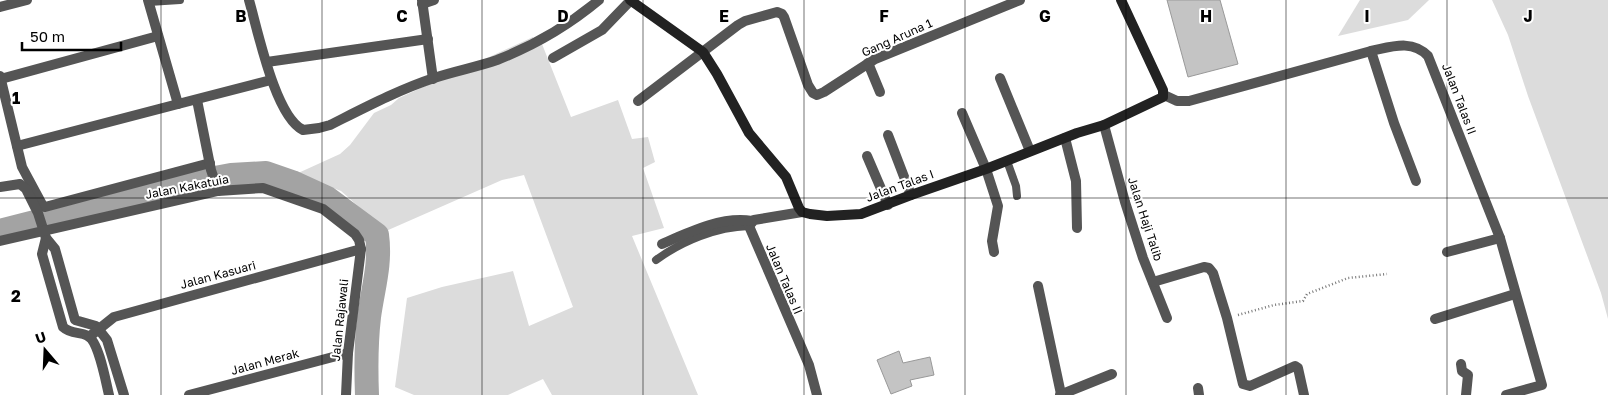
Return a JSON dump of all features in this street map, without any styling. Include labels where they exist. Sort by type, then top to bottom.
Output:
[{"type":"street","points":[[0,7],[26,0]]},
{"type":"street","points":[[250,0],[271,80],[292,122],[303,130],[330,125],[390,96],[433,79],[497,60],[530,44],[580,15],[599,0]]},
{"type":"street","points":[[433,79],[422,2],[434,0]]},
{"type":"street","points":[[553,58],[602,30],[631,0],[703,52],[749,133],[786,177],[802,212],[751,224],[742,220],[704,227],[662,244]]},
{"type":"street","name":"Gang Aruna 1","points":[[703,52],[745,21],[776,12],[782,14],[808,85],[813,93],[817,95],[868,63],[1009,2],[1020,0]]},
{"type":"street","points":[[1121,0],[1164,95]]},
{"type":"street","points":[[148,1],[178,104]]},
{"type":"street","points":[[158,36],[0,78],[22,167],[41,204],[45,207],[211,167]]},
{"type":"street","points":[[266,62],[428,39]]},
{"type":"street","name":"Jalan Talas II","points":[[1164,95],[1177,101],[1189,102],[1371,51],[1400,46],[1413,46],[1422,50],[1428,56],[1500,238],[1542,385],[1506,395]]},
{"type":"street","points":[[1371,51],[1394,123],[1416,181]]},
{"type":"street","points":[[638,101],[703,52]]},
{"type":"street","points":[[868,63],[880,92]]},
{"type":"street","points":[[1000,78],[1030,151]]},
{"type":"street","points":[[17,146],[271,80]]},
{"type":"street","name":"Jalan Talas I","points":[[802,212],[826,216],[860,214],[1104,125],[1158,100],[1164,95]]},
{"type":"street","points":[[197,100],[217,189]]},
{"type":"street","points":[[962,113],[986,169],[998,206],[992,241],[994,252]]},
{"type":"street","name":"Jalan Haji Talib","points":[[1104,125],[1125,202],[1143,258],[1167,318]]},
{"type":"street","points":[[888,135],[911,195]]},
{"type":"street","points":[[1065,138],[1076,181],[1076,228]]},
{"type":"street","points":[[867,156],[888,204]]},
{"type":"street","points":[[0,187],[20,184],[26,189],[38,213],[44,231],[55,249],[75,320],[96,326],[108,340],[124,395]]},
{"type":"street","name":"Jalan Kakatuia","points":[[0,241],[217,189],[263,188],[323,210],[355,234],[359,240],[360,249]]},
{"type":"street","name":"Jalan Talas II","points":[[751,224],[781,304],[809,365],[817,395]]},
{"type":"street","points":[[44,231],[42,254],[63,327],[74,334],[89,336],[95,344],[109,395]]},
{"type":"street","points":[[1447,252],[1500,238]]},
{"type":"street","name":"Jalan Kasuari","points":[[89,336],[114,317],[360,249]]},
{"type":"street","name":"Jalan Rajawali","points":[[346,395],[348,353],[360,249]]},
{"type":"street","points":[[1153,282],[1204,266],[1209,268],[1213,273],[1227,318],[1242,382],[1251,391],[1295,366],[1298,368],[1304,395]]},
{"type":"street","points":[[1038,286],[1060,395],[1112,374]]},
{"type":"street","points":[[1435,319],[1515,294]]},
{"type":"street","name":"Jalan Merak","points":[[189,395],[348,353]]},
{"type":"street","points":[[1461,364],[1462,371],[1468,375],[1466,395]]},
{"type":"lane","points":[[148,1],[180,0]]},
{"type":"lane","points":[[1007,161],[1016,186],[1017,196]]},
{"type":"lane","points":[[656,260],[670,250],[698,237],[730,227],[751,224]]},
{"type":"path","points":[[1227,318],[1274,305],[1303,301],[1307,294],[1348,278],[1387,274]]},
{"type":"shaded area","points":[[1360,0],[1429,0],[1408,20],[1338,36]]},
{"type":"shaded area","points":[[1492,0],[1608,0],[1608,319],[1601,293],[1528,96],[1508,35]]},
{"type":"shaded area","points":[[533,37],[537,46],[542,44],[571,117],[618,100],[632,139],[648,137],[655,162],[643,168],[664,228],[632,236],[698,395],[552,395],[543,379],[508,395],[414,395],[395,387],[407,298],[442,287],[513,271],[529,326],[573,307],[524,175],[502,180],[386,231],[341,191],[296,174],[340,154],[350,145],[374,113],[391,105],[399,98]]},
{"type":"building","points":[[1167,0],[1220,0],[1238,64],[1188,77]]},
{"type":"building","points":[[899,351],[903,363],[930,357],[934,375],[910,380],[912,386],[891,394],[877,360]]},
{"type":"waterway","points":[[0,231],[183,184],[231,175],[266,173],[292,182],[327,198],[377,235],[378,256],[367,336],[367,395]]}]
